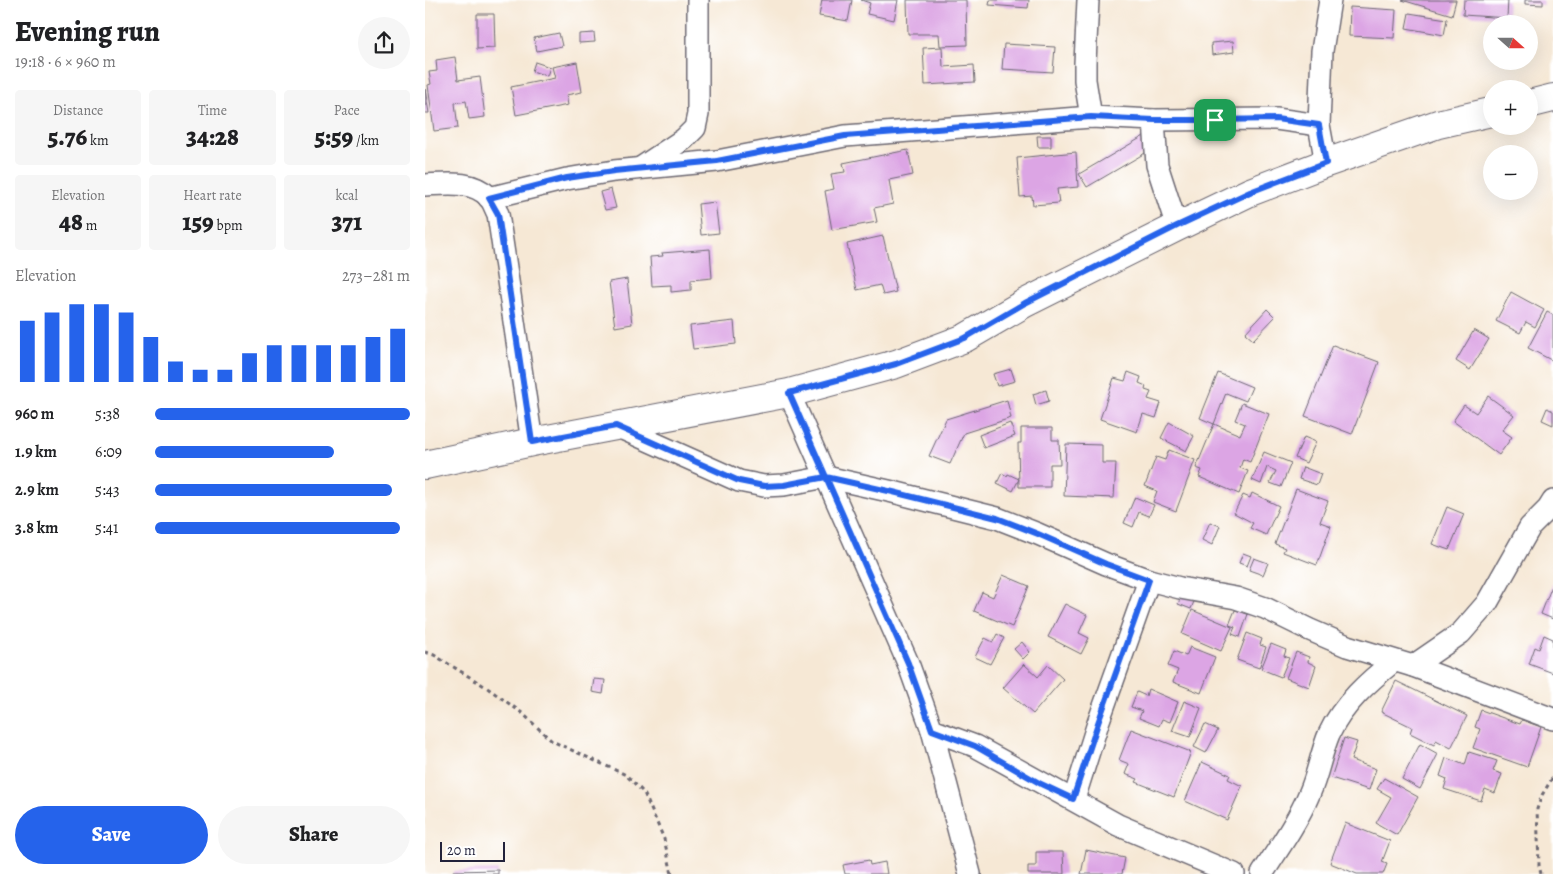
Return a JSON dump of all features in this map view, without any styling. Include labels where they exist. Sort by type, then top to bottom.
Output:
[{"type":"main road","points":[[1538,102],[1553,98]]},
{"type":"main road","points":[[425,466],[532,442],[789,393],[896,364],[965,338],[1025,303],[1177,226],[1250,192],[1438,124],[1483,114]]},
{"type":"street","points":[[639,169],[684,139],[695,128],[698,114],[699,0]]},
{"type":"street","points":[[1088,0],[1085,80],[1091,117]]},
{"type":"street","points":[[1326,163],[1319,125],[1322,51],[1330,0]]},
{"type":"street","points":[[489,198],[567,178],[614,171],[717,161],[845,136],[1091,117],[1154,120],[1276,119],[1319,125]]},
{"type":"street","points":[[1154,120],[1157,165],[1177,226]]},
{"type":"street","points":[[425,185],[455,183],[475,188],[489,198],[498,214],[532,442]]},
{"type":"street","points":[[789,393],[908,663],[932,730],[970,874]]},
{"type":"street","points":[[616,426],[739,481],[764,486],[784,485],[826,477],[997,518],[1149,580],[1180,588],[1236,598],[1265,608],[1347,646],[1404,663],[1553,719]]},
{"type":"street","points":[[1262,874],[1295,821],[1310,792],[1329,734],[1343,712],[1368,682],[1461,633],[1487,604],[1530,527],[1548,509],[1553,501]]},
{"type":"street","points":[[1073,799],[1149,580]]},
{"type":"street","points":[[932,730],[975,746],[1118,825],[1234,874]]},
{"type":"path","points":[[425,652],[434,655],[486,687],[523,713],[552,741],[626,775],[644,793],[664,839],[672,874]]},
{"type":"path","points":[[1541,874],[1537,810],[1542,795],[1553,778]]},
{"type":"building","points":[[822,0],[852,0],[848,21],[819,16]]},
{"type":"building","points":[[861,0],[898,0],[894,20],[867,14],[870,3]]},
{"type":"building","points":[[907,0],[966,0],[967,45],[940,46],[939,34],[908,34]]},
{"type":"building","points":[[990,0],[1029,0],[1028,8],[989,5]]},
{"type":"building","points":[[1402,0],[1456,0],[1452,15]]},
{"type":"building","points":[[1464,0],[1508,0],[1507,15],[1463,15]]},
{"type":"building","points":[[1525,0],[1543,0],[1543,5],[1525,4]]},
{"type":"building","points":[[1350,7],[1396,10],[1394,38],[1349,36]]},
{"type":"building","points":[[1409,13],[1447,19],[1444,35],[1406,28]]},
{"type":"building","points":[[477,14],[494,14],[495,48],[477,49]]},
{"type":"building","points":[[559,33],[562,46],[537,51],[534,38]]},
{"type":"building","points":[[594,33],[595,42],[579,43],[579,34]]},
{"type":"building","points":[[1233,41],[1234,52],[1212,55],[1211,43]]},
{"type":"building","points":[[1004,44],[1055,47],[1053,72],[1002,69]]},
{"type":"building","points":[[942,47],[943,67],[974,65],[975,82],[925,85],[923,48]]},
{"type":"building","points":[[455,57],[458,80],[480,77],[485,117],[469,119],[466,101],[455,103],[458,128],[434,131],[428,85],[431,84],[429,72],[437,71],[436,60]]},
{"type":"building","points":[[535,62],[550,67],[547,76],[532,71]]},
{"type":"building","points":[[577,62],[582,92],[566,95],[568,105],[516,115],[511,87],[555,78],[552,67]]},
{"type":"building","points":[[425,89],[429,113],[425,113]]},
{"type":"building","points":[[1037,136],[1051,136],[1051,147],[1038,147]]},
{"type":"building","points":[[1144,136],[1152,149],[1087,187],[1079,174]]},
{"type":"building","points":[[908,150],[913,175],[889,180],[893,204],[874,208],[877,222],[832,230],[825,191],[834,189],[831,174],[845,172],[843,163]]},
{"type":"building","points":[[1076,152],[1078,187],[1057,189],[1059,203],[1033,205],[1032,196],[1020,197],[1017,158]]},
{"type":"building","points":[[611,189],[616,208],[605,210],[600,192]]},
{"type":"building","points":[[715,202],[719,233],[701,235],[698,204]]},
{"type":"building","points":[[883,236],[896,292],[883,295],[880,285],[857,290],[847,244]]},
{"type":"building","points":[[710,249],[712,278],[691,280],[691,290],[671,292],[671,285],[652,286],[650,257],[663,256],[662,253]]},
{"type":"building","points":[[627,279],[632,324],[615,327],[609,282]]},
{"type":"building","points":[[1511,292],[1544,310],[1535,327],[1526,322],[1520,333],[1496,321]]},
{"type":"building","points":[[1267,309],[1275,317],[1253,340],[1245,333]]},
{"type":"building","points":[[1547,312],[1553,315],[1553,361],[1528,348]]},
{"type":"building","points":[[734,321],[736,344],[693,349],[690,326]]},
{"type":"building","points":[[1474,330],[1489,339],[1470,370],[1456,361]]},
{"type":"building","points":[[1333,345],[1379,362],[1352,434],[1305,416]]},
{"type":"building","points":[[1011,369],[1015,381],[997,386],[993,374]]},
{"type":"building","points":[[1128,372],[1141,377],[1139,383],[1146,386],[1145,390],[1151,392],[1148,399],[1161,403],[1156,418],[1143,414],[1137,432],[1100,419],[1114,378],[1125,381]]},
{"type":"building","points":[[1218,373],[1252,387],[1246,401],[1226,393],[1214,424],[1200,418]]},
{"type":"building","points":[[1046,390],[1049,401],[1036,405],[1033,394]]},
{"type":"building","points":[[1488,396],[1514,415],[1502,430],[1512,437],[1499,455],[1453,421],[1464,405],[1476,413]]},
{"type":"building","points":[[1007,400],[1011,418],[964,433],[950,464],[929,456],[946,419]]},
{"type":"building","points":[[1242,403],[1269,414],[1250,462],[1243,459],[1240,468],[1248,471],[1239,494],[1199,477],[1202,470],[1196,468],[1214,424],[1240,435],[1245,424],[1235,420]]},
{"type":"building","points":[[1547,408],[1553,411],[1553,425],[1542,420]]},
{"type":"building","points":[[1169,422],[1194,436],[1186,451],[1161,438]]},
{"type":"building","points":[[1010,423],[1015,436],[984,448],[979,435]]},
{"type":"building","points":[[1021,428],[1052,428],[1052,440],[1059,440],[1060,464],[1050,464],[1050,487],[1019,487],[1018,443],[1021,443]]},
{"type":"building","points":[[1304,437],[1316,442],[1306,463],[1295,458]]},
{"type":"building","points":[[1066,444],[1102,445],[1102,463],[1116,463],[1114,498],[1064,496]]},
{"type":"building","points":[[1169,450],[1195,460],[1176,511],[1153,502],[1157,491],[1145,486],[1156,457],[1165,460]]},
{"type":"building","points":[[1264,452],[1291,463],[1281,487],[1270,483],[1276,471],[1267,467],[1261,484],[1252,480]]},
{"type":"building","points":[[1303,467],[1321,474],[1317,485],[1299,479]]},
{"type":"building","points":[[1002,473],[1019,479],[1013,491],[997,483]]},
{"type":"building","points":[[1296,489],[1328,501],[1320,522],[1331,526],[1317,565],[1283,552],[1285,548],[1275,544]]},
{"type":"building","points":[[1252,493],[1279,506],[1266,535],[1250,528],[1253,523],[1234,513],[1243,495],[1250,498]]},
{"type":"building","points":[[1135,497],[1154,505],[1149,516],[1139,512],[1133,527],[1124,523]]},
{"type":"building","points":[[1447,507],[1464,514],[1449,550],[1432,544]]},
{"type":"building","points":[[1210,522],[1220,526],[1212,545],[1202,540]]},
{"type":"building","points":[[1243,553],[1251,556],[1247,566],[1239,563]]},
{"type":"building","points":[[1254,558],[1268,563],[1263,575],[1249,570]]},
{"type":"building","points":[[1003,575],[1029,586],[1012,627],[974,611],[982,592],[993,597]]},
{"type":"building","points":[[1553,583],[1553,619],[1541,614]]},
{"type":"building","points":[[1182,594],[1195,599],[1191,609],[1178,604]]},
{"type":"building","points":[[1065,604],[1087,615],[1079,633],[1089,638],[1081,654],[1048,637]]},
{"type":"building","points":[[1192,610],[1232,627],[1221,651],[1182,634]]},
{"type":"building","points":[[1235,610],[1248,614],[1240,637],[1232,634],[1235,627],[1229,625]]},
{"type":"building","points":[[1247,633],[1262,639],[1260,645],[1266,647],[1259,668],[1237,660]]},
{"type":"building","points":[[997,634],[1004,638],[990,664],[975,657],[985,638],[993,642]]},
{"type":"building","points":[[1544,635],[1553,639],[1553,673],[1529,664],[1535,647],[1539,649]]},
{"type":"building","points":[[1022,642],[1030,652],[1023,659],[1014,649]]},
{"type":"building","points":[[1271,644],[1286,650],[1284,656],[1289,658],[1281,677],[1261,669]]},
{"type":"building","points":[[1190,647],[1215,657],[1201,693],[1173,682],[1178,670],[1168,666],[1174,651],[1186,656]]},
{"type":"building","points":[[1296,652],[1309,657],[1308,662],[1316,666],[1309,687],[1286,678]]},
{"type":"building","points":[[1024,664],[1038,677],[1048,665],[1063,679],[1033,714],[1003,688]]},
{"type":"building","points":[[594,679],[605,680],[603,694],[592,692]]},
{"type":"building","points":[[1396,681],[1467,716],[1451,748],[1436,740],[1434,745],[1410,733],[1412,727],[1381,712]]},
{"type":"building","points":[[1148,689],[1178,702],[1170,722],[1162,719],[1159,726],[1139,718],[1142,711],[1131,707],[1137,692],[1146,696]]},
{"type":"building","points":[[1184,701],[1201,708],[1190,737],[1172,731]]},
{"type":"building","points":[[1481,710],[1520,724],[1522,720],[1541,727],[1527,767],[1473,748],[1480,729],[1475,727]]},
{"type":"building","points":[[1205,724],[1218,730],[1206,753],[1194,747]]},
{"type":"building","points":[[1131,729],[1191,752],[1174,797],[1136,782],[1138,779],[1125,774],[1129,764],[1119,760]]},
{"type":"building","points":[[1344,738],[1357,742],[1351,760],[1376,769],[1369,790],[1331,778]]},
{"type":"building","points":[[1420,744],[1438,754],[1420,789],[1402,779]]},
{"type":"building","points":[[1469,752],[1497,761],[1493,771],[1502,774],[1495,793],[1485,789],[1481,801],[1444,789],[1447,779],[1440,776],[1446,758],[1465,765]]},
{"type":"building","points":[[1202,762],[1230,775],[1228,779],[1242,786],[1227,820],[1185,801]]},
{"type":"building","points":[[1384,778],[1418,797],[1397,835],[1376,823],[1391,797],[1377,789]]},
{"type":"building","points":[[1345,823],[1390,841],[1382,862],[1387,864],[1383,874],[1357,874],[1330,863]]},
{"type":"building","points":[[1086,850],[1125,858],[1122,874],[1081,874]]},
{"type":"building","points":[[1036,852],[1063,852],[1064,874],[1028,874],[1028,866],[1036,866]]},
{"type":"building","points":[[869,860],[870,865],[885,862],[887,874],[845,874],[843,865]]},
{"type":"building","points":[[498,870],[498,874],[453,874],[453,871]]},
{"type":"route","points":[[1215,120],[1091,117],[845,136],[717,161],[614,171],[567,178],[489,198],[498,214],[532,442],[616,426],[739,481],[764,486],[784,485],[826,477],[893,492],[997,518],[1149,580],[1073,799],[1041,784],[975,746],[932,730],[908,663],[826,477],[816,456],[789,393],[896,364],[965,338],[1025,303],[1177,226],[1250,192],[1326,163],[1319,125],[1276,119],[1215,120]]}]
